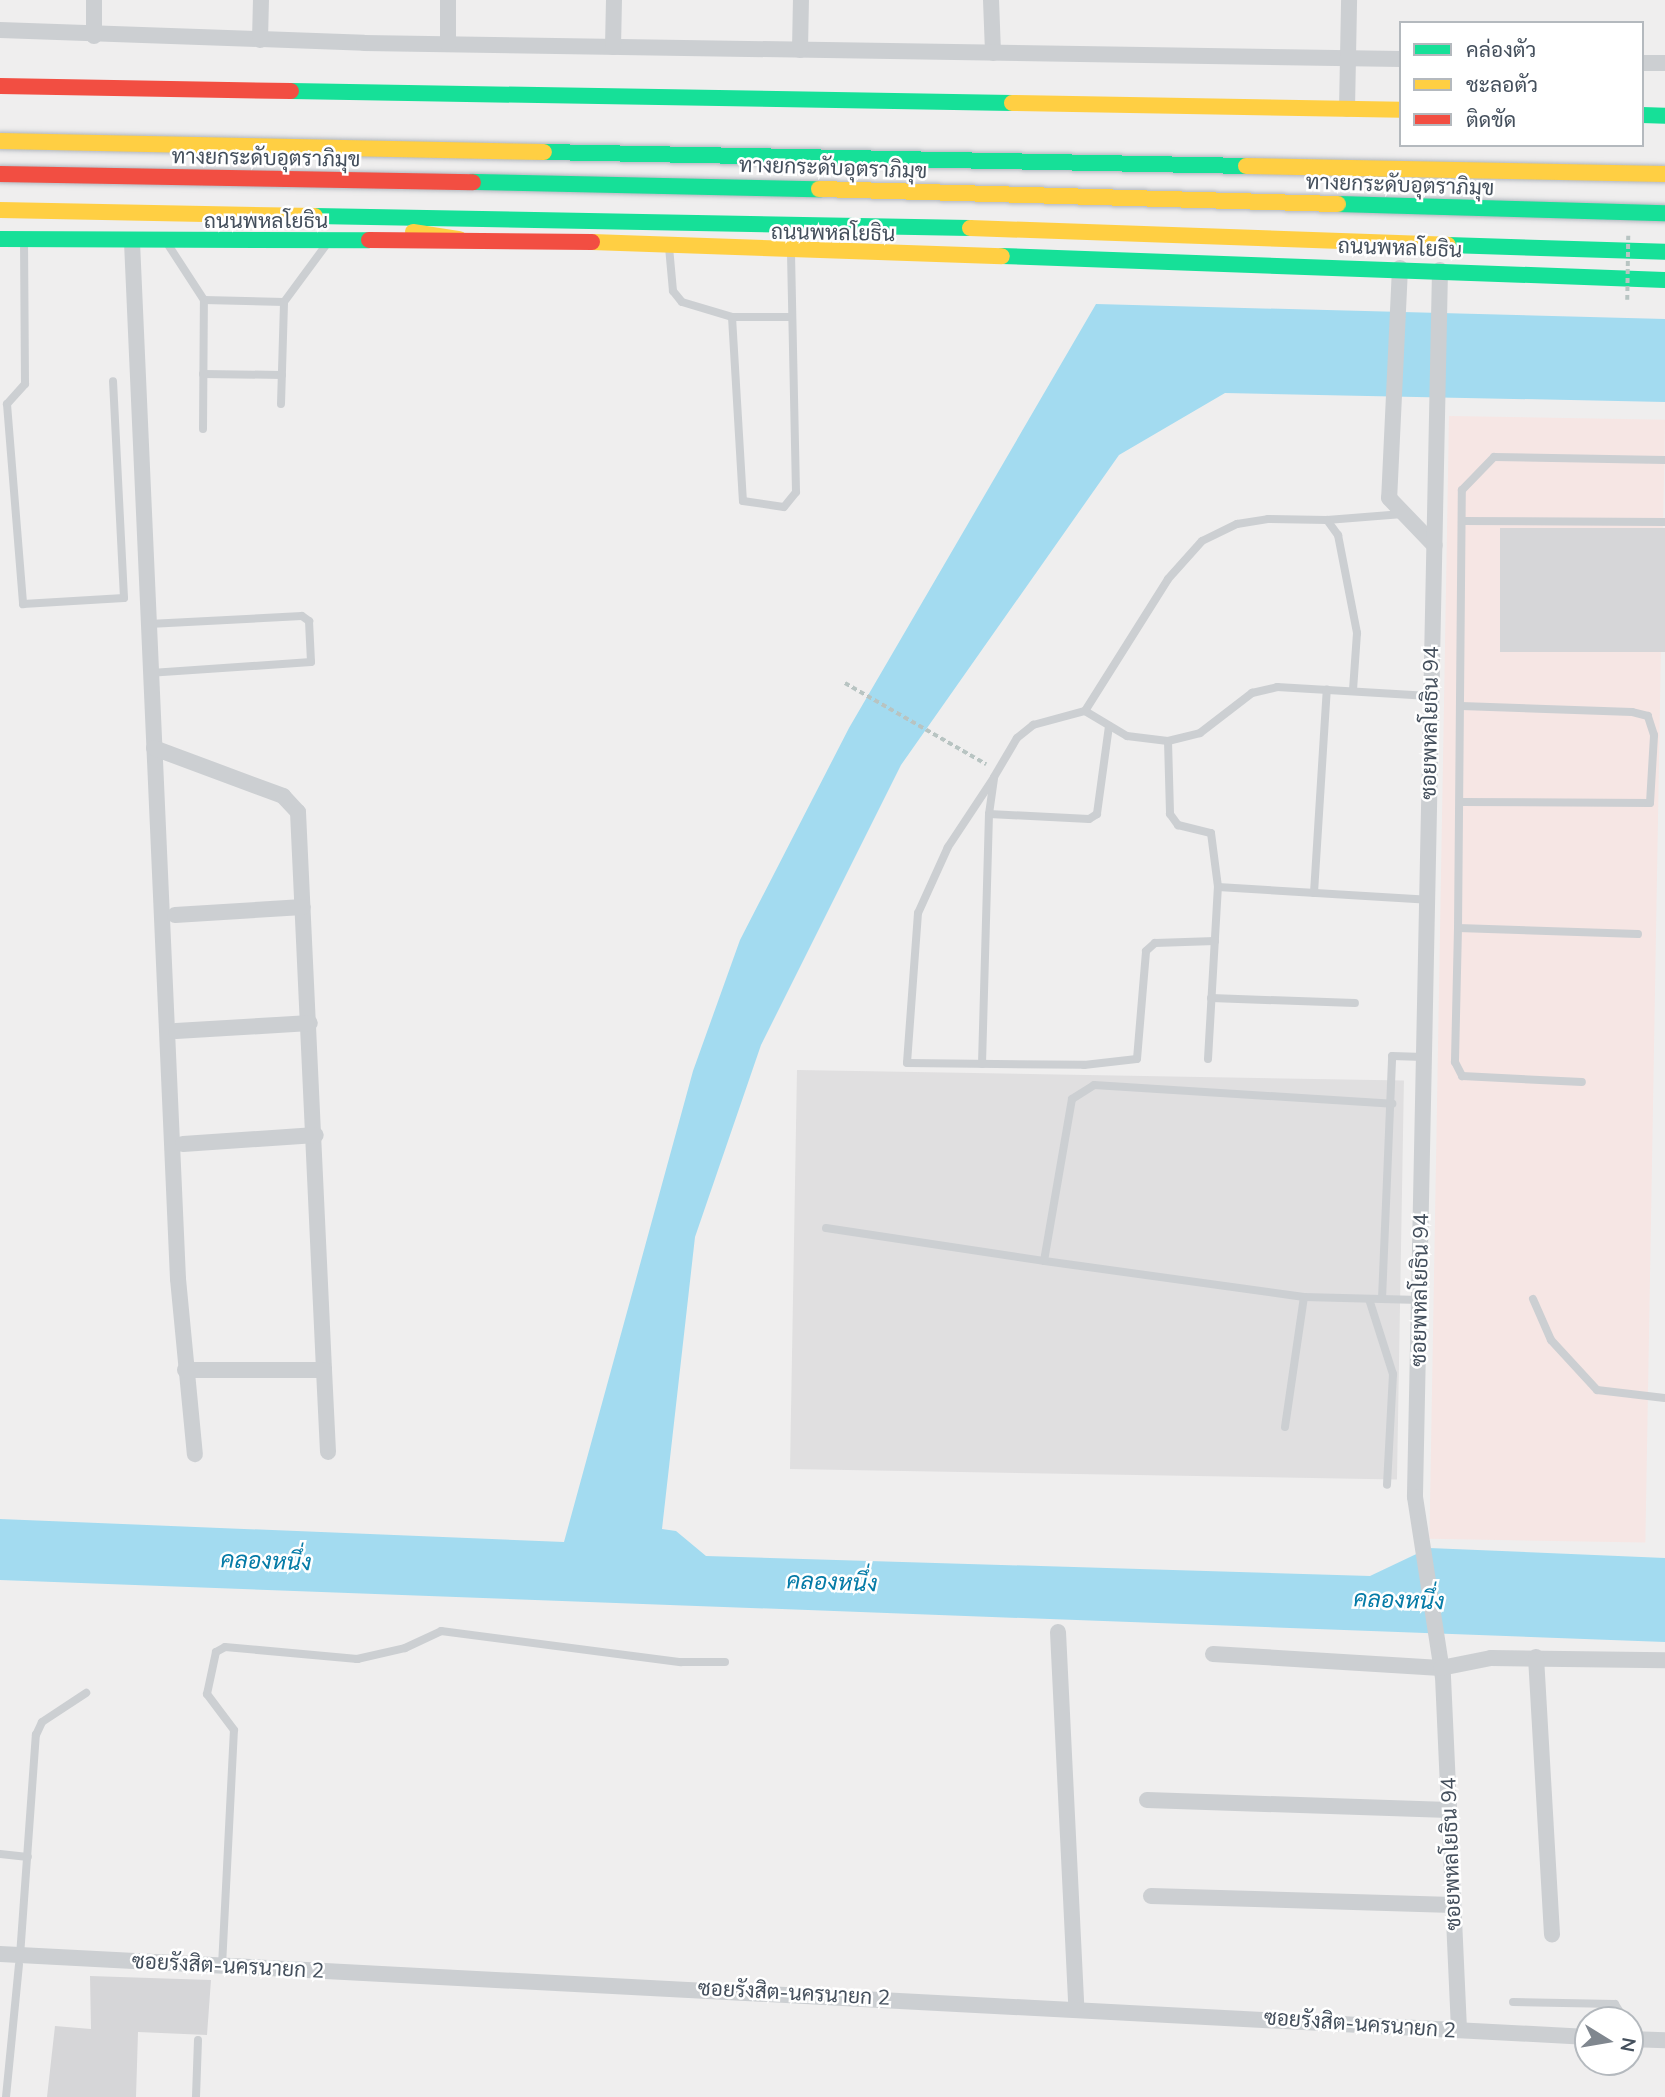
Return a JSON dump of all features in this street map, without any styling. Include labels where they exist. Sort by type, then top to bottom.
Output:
[{"type":"main road","points":[[0,86],[1399,110]]},
{"type":"main road","points":[[1644,115],[1665,116]]},
{"type":"main road","points":[[0,129],[356,145],[1665,173]]},
{"type":"main road","name":"ทางยกระดับอุตราภิมุข","points":[[0,141],[1665,173]]},
{"type":"main road","name":"ทางยกระดับอุตราภิมุข","points":[[0,174],[722,186],[1665,213]]},
{"type":"main road","name":"ถนนพหลโยธิน","points":[[0,210],[930,227],[1662,252]]},
{"type":"main road","points":[[307,217],[459,239]]},
{"type":"main road","name":"ถนนพหลโยธิน","points":[[0,239],[132,242],[459,239],[791,253],[1400,268],[1665,280]]},
{"type":"street","points":[[94,0],[94,36]]},
{"type":"street","points":[[260,40],[261,0]]},
{"type":"street","points":[[448,0],[448,44]]},
{"type":"street","points":[[613,47],[614,0]]},
{"type":"street","points":[[800,50],[801,0]]},
{"type":"street","points":[[991,0],[993,53]]},
{"type":"street","points":[[1347,109],[1349,0]]},
{"type":"street","points":[[0,30],[94,36],[448,44],[1399,59]]},
{"type":"street","points":[[1644,63],[1665,64]]},
{"type":"street","points":[[132,242],[185,1370],[195,1454]]},
{"type":"street","points":[[1400,268],[1389,498],[1434,547]]},
{"type":"street","name":"ซอยพหลโยธิน 94","points":[[1440,270],[1430,695],[1418,1543],[1440,1662],[1459,2030]]},
{"type":"street","points":[[154,748],[291,803],[298,813],[316,1135],[328,1452]]},
{"type":"street","points":[[175,915],[303,907]]},
{"type":"street","points":[[176,1031],[310,1023]]},
{"type":"street","points":[[183,1144],[316,1135]]},
{"type":"street","points":[[185,1370],[324,1370]]},
{"type":"street","points":[[1058,1632],[1076,2006]]},
{"type":"street","points":[[1213,1654],[1440,1662],[1536,1657],[1665,1660]]},
{"type":"street","points":[[1536,1657],[1552,1935]]},
{"type":"street","points":[[1147,1800],[1449,1811]]},
{"type":"street","points":[[1151,1896],[1453,1905]]},
{"type":"street","name":"ซอยรังสิต-นครนายก 2","points":[[0,1954],[19,1960],[222,1966],[1076,2006],[1574,2036]]},
{"type":"street","points":[[1644,2039],[1665,2040]]},
{"type":"lane","points":[[24,239],[25,384],[7,404],[23,604],[124,598],[113,381]]},
{"type":"lane","points":[[166,242],[204,300],[203,429]]},
{"type":"lane","points":[[281,404],[284,302],[327,242]]},
{"type":"lane","points":[[669,247],[676,298],[732,317],[791,317]]},
{"type":"lane","points":[[732,317],[743,501],[784,507],[796,492],[791,253]]},
{"type":"lane","points":[[204,300],[284,302]]},
{"type":"lane","points":[[203,374],[282,375]]},
{"type":"lane","points":[[1582,1082],[1462,1076],[1455,1062],[1461,802],[1462,490],[1494,457],[1665,460]]},
{"type":"lane","points":[[1215,941],[1166,942],[1146,951],[1137,1059],[982,1064],[907,1063],[904,1050],[924,894],[996,774],[1033,725],[1085,711],[1168,579],[1202,541],[1237,524],[1404,514]]},
{"type":"lane","points":[[1326,520],[1346,557],[1357,633],[1353,690]]},
{"type":"lane","points":[[1462,521],[1665,522]]},
{"type":"lane","points":[[149,624],[302,616],[309,621],[311,662],[151,673]]},
{"type":"lane","points":[[1085,711],[1127,736],[1168,741],[1212,727],[1252,694],[1327,689],[1430,695]]},
{"type":"lane","points":[[1314,893],[1327,689]]},
{"type":"lane","points":[[1461,706],[1632,712],[1648,716],[1654,735],[1650,803],[1461,802]]},
{"type":"lane","points":[[989,814],[1097,814],[1110,726]]},
{"type":"lane","points":[[1168,741],[1170,814],[1178,825],[1211,833],[1217,887],[1208,1059]]},
{"type":"lane","points":[[982,1064],[989,814],[996,774]]},
{"type":"lane","points":[[1217,887],[1427,900]]},
{"type":"lane","points":[[1458,928],[1638,934]]},
{"type":"lane","points":[[1210,998],[1355,1003]]},
{"type":"lane","points":[[1382,1299],[1392,1056],[1424,1057]]},
{"type":"lane","points":[[1044,1261],[1072,1099],[1081,1090],[1094,1085],[1392,1104]]},
{"type":"lane","points":[[826,1228],[1304,1297],[1420,1300]]},
{"type":"lane","points":[[1285,1427],[1304,1297]]},
{"type":"lane","points":[[1369,1299],[1393,1374],[1387,1485]]},
{"type":"lane","points":[[1533,1299],[1558,1350],[1597,1390],[1665,1398]]},
{"type":"lane","points":[[222,1966],[234,1730],[207,1695],[215,1652],[225,1647],[356,1659],[405,1648],[441,1631],[681,1662],[724,1662]]},
{"type":"lane","points":[[6,2097],[36,1735],[42,1722],[86,1693]]},
{"type":"lane","points":[[0,1854],[27,1857]]},
{"type":"lane","points":[[1513,2002],[1616,2006]]},
{"type":"lane","points":[[196,2097],[198,2040]]},
{"type":"path","points":[[845,683],[955,746],[996,774]]},
{"type":"shaded area","points":[[1449,416],[1665,420],[1645,1543],[1429,1539]]},
{"type":"shaded area","points":[[797,1070],[1404,1081],[1397,1480],[790,1469]]},
{"type":"water","name":"คลองหนึ่ง","points":[[1096,304],[1665,319],[1665,402],[1225,393],[1119,455],[901,765],[761,1045],[695,1237],[662,1529],[676,1531],[706,1556],[1370,1576],[1429,1548],[1665,1558],[1665,1642],[0,1580],[0,1519],[564,1542],[693,1071],[740,940],[849,728]]},
{"type":"building","points":[[1500,528],[1665,528],[1665,652],[1500,652]]},
{"type":"building","points":[[90,1976],[211,1980],[207,2035],[138,2032],[136,2097],[47,2097],[55,2026],[91,2029]]},
{"type":"traffic: fast","points":[[291,91],[1012,103]]},
{"type":"traffic: fast","points":[[1644,115],[1665,116]]},
{"type":"traffic: fast","points":[[544,152],[1246,166]]},
{"type":"traffic: fast","points":[[473,182],[819,189]]},
{"type":"traffic: fast","points":[[1338,204],[1665,213]]},
{"type":"traffic: fast","points":[[315,216],[970,228]]},
{"type":"traffic: fast","points":[[0,239],[369,240]]},
{"type":"traffic: fast","points":[[1448,245],[1665,252]]},
{"type":"traffic: fast","points":[[1002,256],[1665,280]]},
{"type":"traffic: slow","points":[[1012,103],[1399,110]]},
{"type":"traffic: slow","points":[[0,141],[544,152]]},
{"type":"traffic: slow","points":[[1246,166],[1665,174]]},
{"type":"traffic: slow","points":[[819,189],[1338,204]]},
{"type":"traffic: slow","points":[[0,210],[315,216]]},
{"type":"traffic: slow","points":[[970,228],[1448,245]]},
{"type":"traffic: slow","points":[[413,232],[459,239]]},
{"type":"traffic: slow","points":[[592,242],[1002,256]]},
{"type":"traffic: jam","points":[[0,86],[291,91]]},
{"type":"traffic: jam","points":[[0,174],[473,182]]},
{"type":"traffic: jam","points":[[369,240],[592,242]]}]
